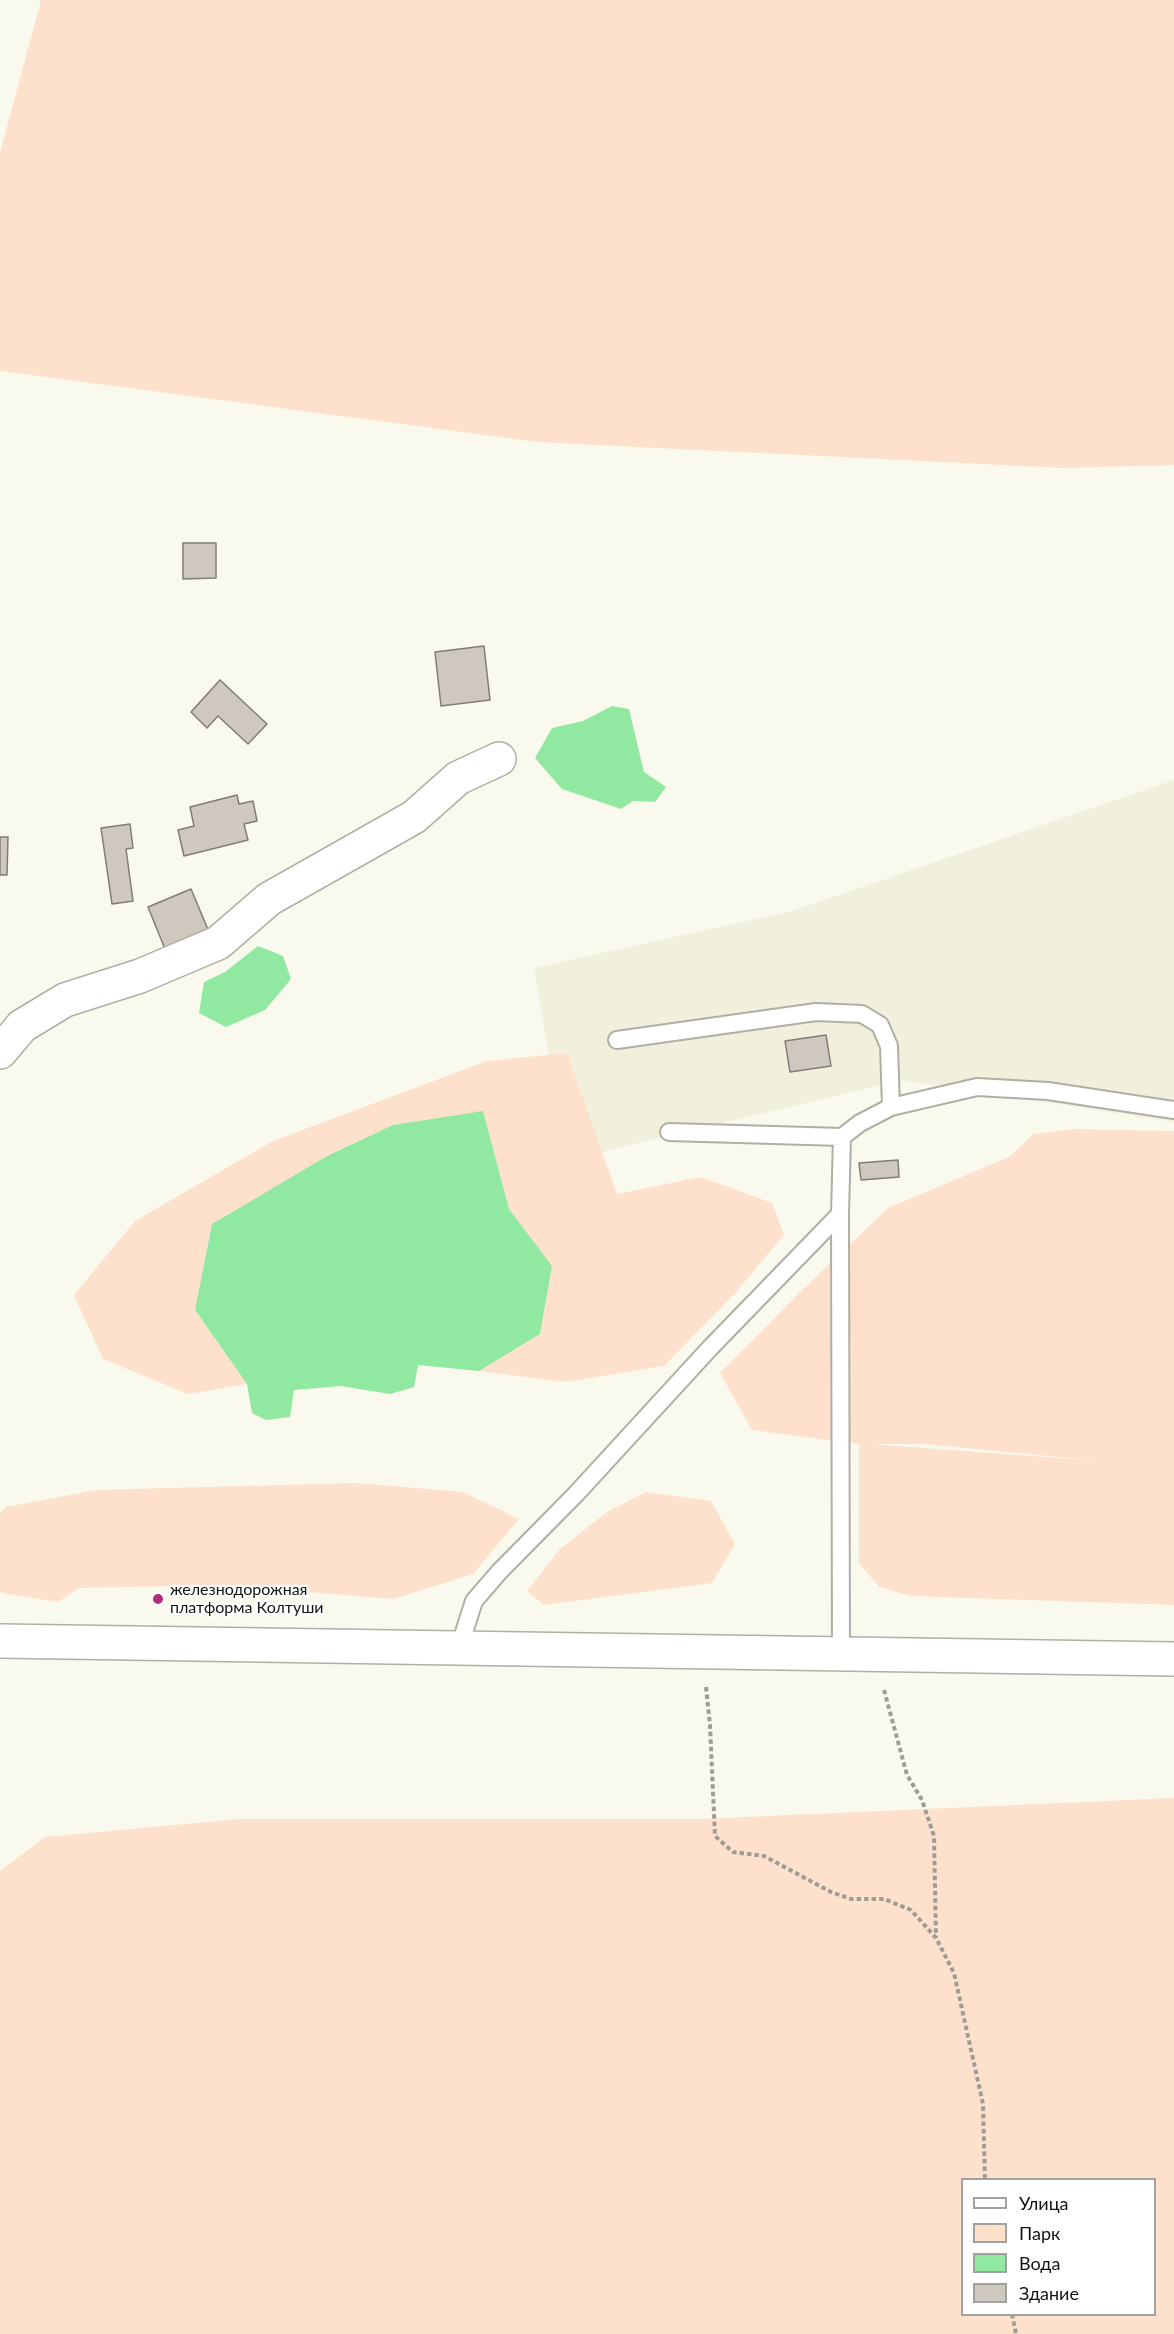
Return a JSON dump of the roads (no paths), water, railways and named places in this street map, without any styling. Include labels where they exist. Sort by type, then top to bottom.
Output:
[{"type":"main road","points":[[0,1052],[22,1026],[65,1000],[140,976],[218,943],[269,899],[414,817],[458,778],[499,759]]},
{"type":"main road","points":[[0,1641],[1174,1659]]},
{"type":"lane","points":[[617,1040],[816,1012],[862,1014],[880,1024],[889,1046],[891,1107]]},
{"type":"lane","points":[[669,1132],[842,1137],[860,1123],[891,1107],[977,1087],[1048,1090],[1174,1110]]},
{"type":"lane","points":[[841,1654],[840,1214],[842,1137]]},
{"type":"lane","points":[[459,1648],[474,1601],[480,1593],[576,1494],[710,1348],[840,1214]]},
{"type":"water","points":[[612,706],[629,709],[644,772],[666,787],[655,802],[633,801],[621,809],[562,789],[535,758],[552,728],[583,721]]},
{"type":"water","points":[[258,946],[283,956],[291,979],[265,1010],[226,1027],[199,1013],[204,982],[225,972]]},
{"type":"water","points":[[483,1111],[509,1209],[552,1266],[540,1334],[479,1371],[418,1365],[414,1387],[390,1394],[341,1386],[294,1390],[290,1417],[266,1420],[252,1413],[247,1384],[195,1310],[212,1224],[327,1156],[393,1125]]},
{"type":"place","name":"железнодорожная платформа Колтуши","points":[[158,1599]]}]
